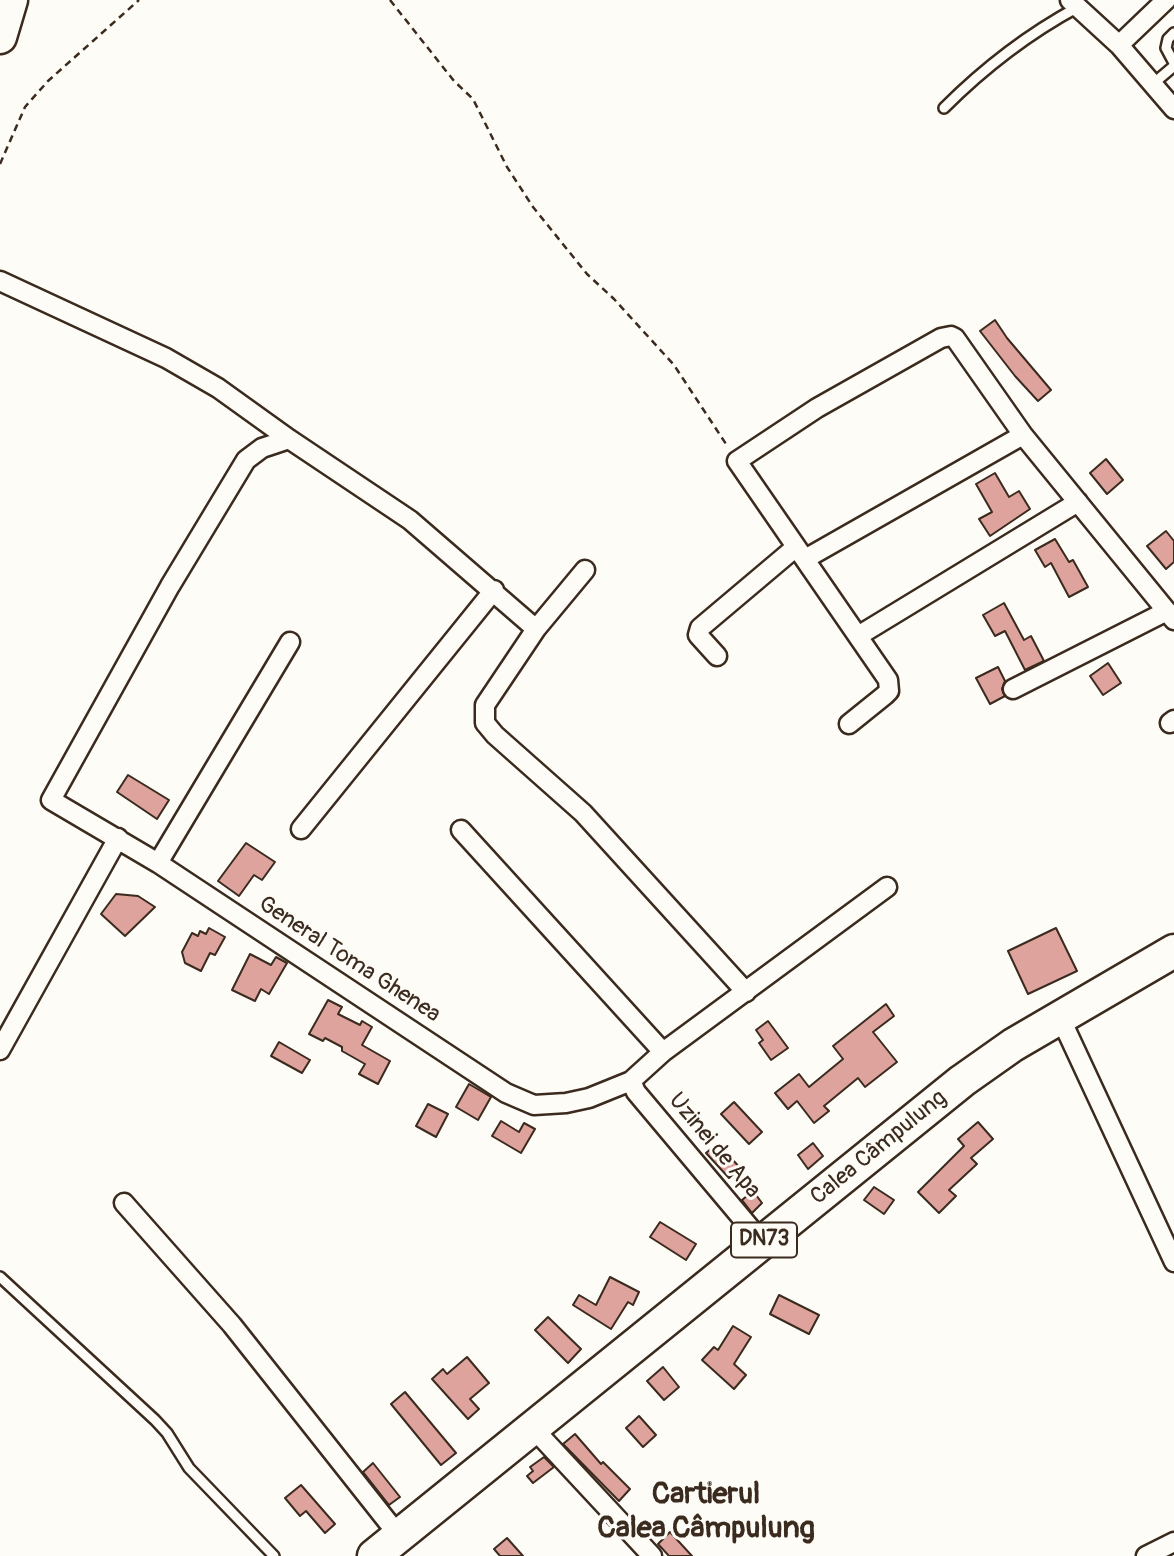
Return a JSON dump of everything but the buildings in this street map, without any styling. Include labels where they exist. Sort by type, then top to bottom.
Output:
[{"type":"highway","points":[[0,37],[11,0]]},
{"type":"highway","name":"Calea Câmpulung","points":[[374,1556],[962,1081],[1004,1051],[1174,951]]},
{"type":"street","points":[[1119,45],[1166,0]]},
{"type":"street","points":[[1074,3],[1119,45],[1174,109]]},
{"type":"street","points":[[0,281],[166,358],[218,388],[410,520],[536,629]]},
{"type":"street","points":[[849,724],[885,695],[889,685],[884,673],[737,461],[817,408],[941,338],[951,336],[1023,435],[1170,615],[1013,690]]},
{"type":"street","points":[[718,656],[698,635],[701,628],[801,553],[1023,435]]},
{"type":"street","name":"General Toma Ghenea","points":[[289,439],[262,448],[246,460],[164,598],[51,800],[158,863],[487,1080],[534,1105],[557,1105],[589,1098],[631,1081]]},
{"type":"street","points":[[858,636],[1078,502]]},
{"type":"street","points":[[585,570],[536,629],[485,705],[485,723],[583,813],[746,992]]},
{"type":"street","points":[[301,829],[494,590]]},
{"type":"street","points":[[158,863],[290,642]]},
{"type":"street","points":[[461,830],[663,1052]]},
{"type":"street","points":[[0,1050],[118,838]]},
{"type":"street","points":[[631,1081],[663,1052],[887,887]]},
{"type":"street","points":[[1060,1017],[1174,1262]]},
{"type":"street","name":"Uzinei de Apa","points":[[631,1081],[636,1092],[762,1242]]},
{"type":"street","points":[[124,1203],[232,1325],[399,1536]]},
{"type":"street","points":[[532,1427],[652,1556]]},
{"type":"street","points":[[1146,1556],[1174,1542]]},
{"type":"lane","points":[[944,108],[974,78],[1074,3]]},
{"type":"lane","points":[[1154,83],[1174,65],[1166,48],[1168,39],[1174,33]]},
{"type":"lane","points":[[0,1277],[155,1420],[167,1433],[189,1468],[274,1556]]},
{"type":"path","points":[[0,164],[25,107],[48,81],[139,0]]},
{"type":"path","points":[[390,0],[454,82],[473,99],[507,167],[533,207],[587,274],[614,299],[674,365],[737,461]]},
{"type":"district","name":"Cartierul Calea Câmpulung","points":[[706,1512]]}]
